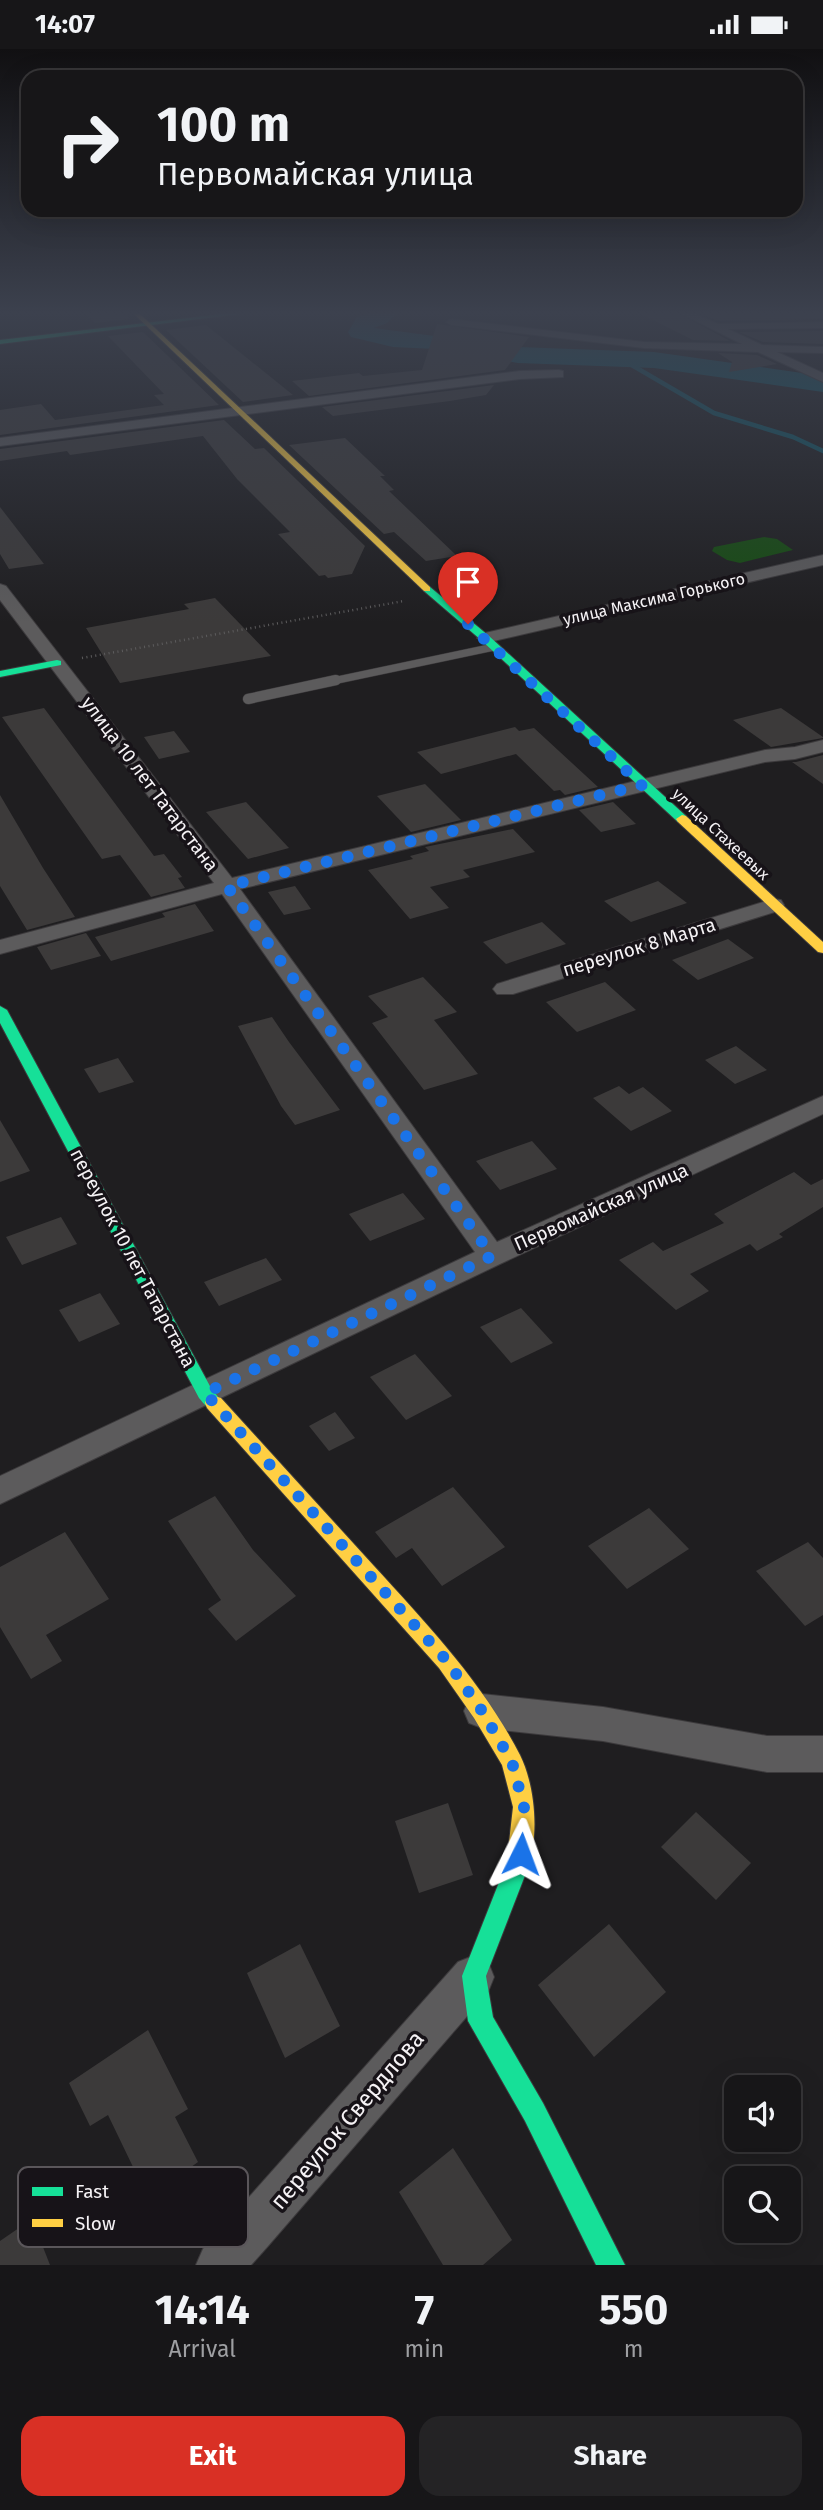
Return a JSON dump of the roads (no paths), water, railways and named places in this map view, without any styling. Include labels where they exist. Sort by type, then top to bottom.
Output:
[{"type":"street","points":[[0,442],[190,416]]},
{"type":"street","name":"улица Стахеевых","points":[[244,416],[434,596],[489,642],[823,949]]},
{"type":"street","name":"улица Максима Горького","points":[[489,642],[823,559]]},
{"type":"street","name":"улица 10 лет Татарстана","points":[[0,589],[227,886],[492,1256]]},
{"type":"street","points":[[0,674],[57,663]]},
{"type":"street","points":[[0,947],[227,886],[765,756],[823,746]]},
{"type":"street","name":"переулок 8 Марта","points":[[505,989],[773,905]]},
{"type":"street","name":"переулок 10 лет Татарстана","points":[[0,1010],[205,1393],[447,1661],[482,1711],[512,1762],[524,1807],[521,1854],[474,1976],[481,2021],[534,2112],[611,2265]]},
{"type":"street","name":"Первомайская улица","points":[[0,1491],[492,1256],[823,1104]]},
{"type":"street","points":[[482,1711],[603,1724],[767,1754],[823,1754]]},
{"type":"street","name":"переулок Свердлова","points":[[248,2235],[426,2027],[474,1976]]},
{"type":"street","name":"переулок Свердлова","points":[[219,2265],[236,2247]]},
{"type":"lane","points":[[248,699],[489,642]]},
{"type":"waterway","points":[[725,416],[793,437],[823,451]]}]
